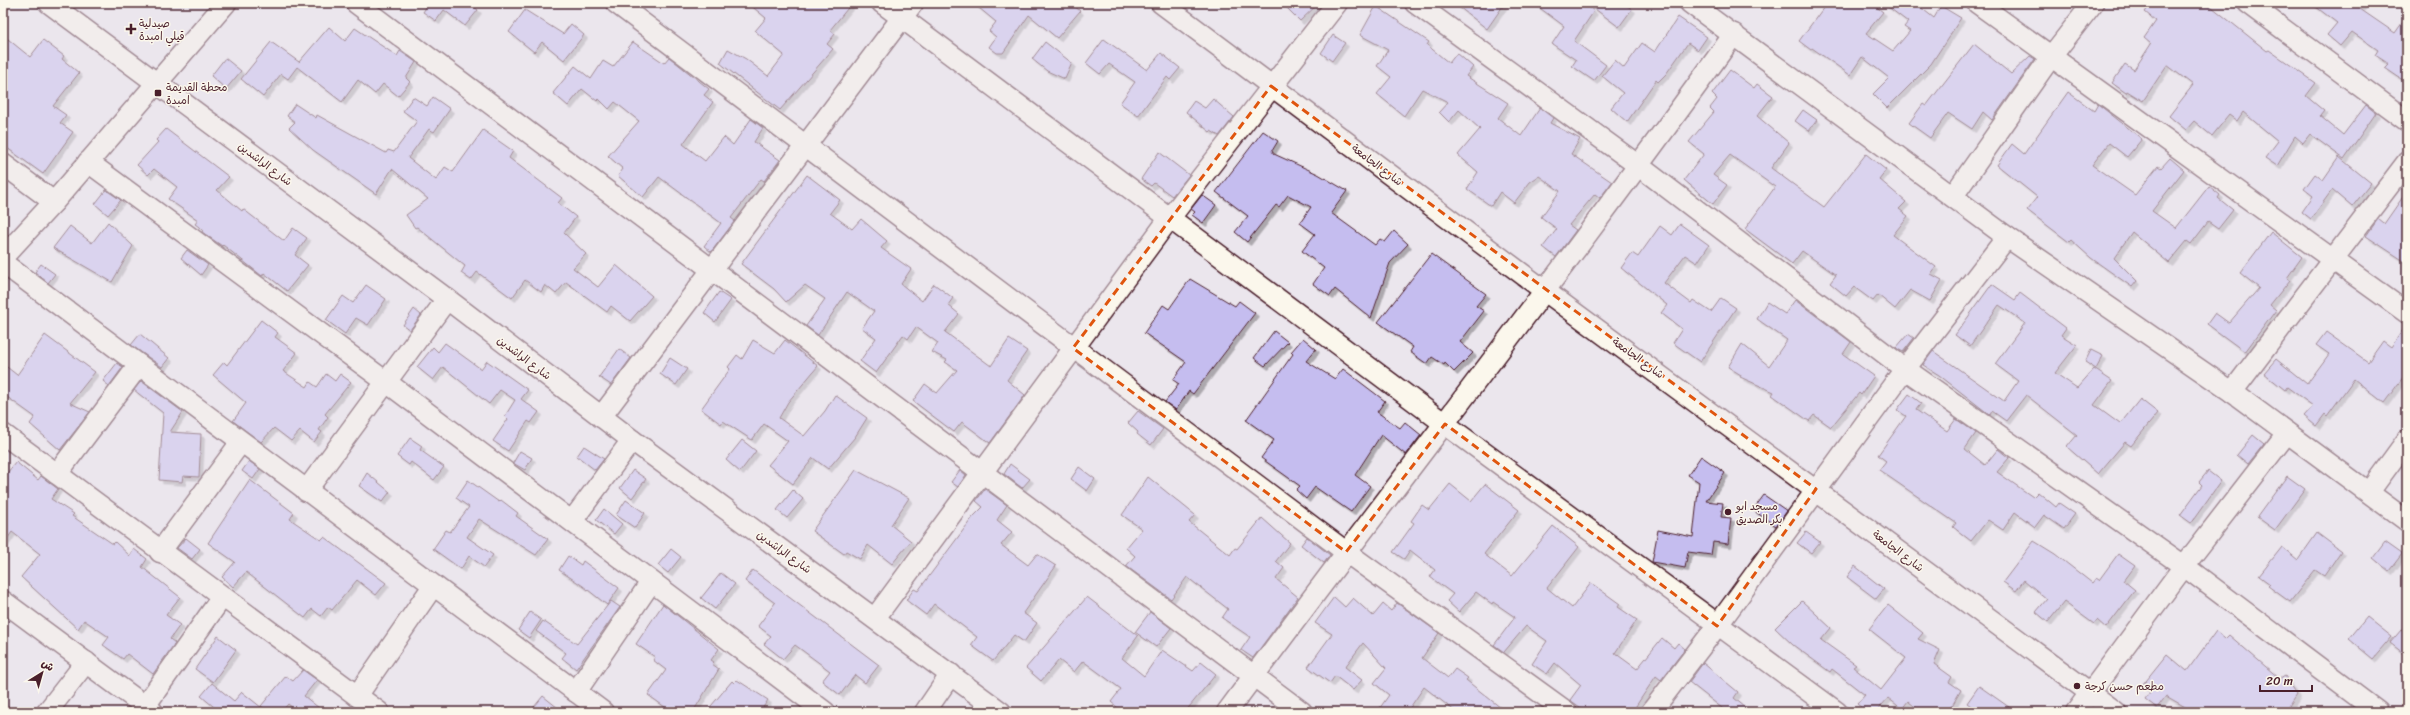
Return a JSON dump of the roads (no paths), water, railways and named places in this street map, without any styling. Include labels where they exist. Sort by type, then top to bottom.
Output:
[{"type":"street","name":"شارع الراشدين","points":[[49,3],[447,299],[601,417],[1001,712]]},
{"type":"street","points":[[3,257],[54,202],[226,3]]},
{"type":"street","points":[[356,3],[1302,712]]},
{"type":"street","points":[[616,3],[804,146],[1346,552],[1567,712]]},
{"type":"street","points":[[882,3],[907,11],[1169,219],[1717,626],[1837,712]]},
{"type":"street","name":"شارع الجامعة","points":[[1161,3],[1545,291],[1816,489],[2116,712]]},
{"type":"street","points":[[875,618],[1169,219],[1337,3]]},
{"type":"street","points":[[1415,3],[1639,166],[1904,369],[2184,566],[2378,712]]},
{"type":"street","points":[[1690,3],[2007,237],[2232,392],[2407,521]]},
{"type":"street","points":[[1977,3],[2050,58],[2333,258],[2407,313]]},
{"type":"street","points":[[1953,196],[2050,58],[2093,3]]},
{"type":"street","points":[[2248,3],[2407,121]]},
{"type":"street","points":[[601,417],[907,11]]},
{"type":"street","points":[[1227,712],[1346,552],[1445,424],[1639,166],[1734,34]]},
{"type":"street","points":[[88,162],[385,381],[825,712]]},
{"type":"street","points":[[2232,392],[2407,162]]},
{"type":"street","points":[[3,164],[54,202]]},
{"type":"street","points":[[1651,712],[1717,626],[1904,369],[2007,237]]},
{"type":"street","points":[[3,263],[603,712]]},
{"type":"street","points":[[306,491],[385,381],[447,299]]},
{"type":"street","points":[[57,474],[139,365]]},
{"type":"street","points":[[2076,712],[2184,566],[2287,433]]},
{"type":"street","points":[[3,434],[160,552],[379,712]]},
{"type":"street","points":[[572,521],[632,440]]},
{"type":"street","points":[[2369,492],[2407,440]]},
{"type":"street","points":[[160,552],[241,442]]},
{"type":"street","points":[[576,692],[651,582]]},
{"type":"street","points":[[357,696],[433,586]]},
{"type":"street","points":[[3,601],[149,709],[222,597]]},
{"type":"street","points":[[47,712],[86,662]]},
{"type":"street","points":[[925,712],[951,674]]},
{"type":"place","name":"صيدلية قيلي امبدة","points":[[131,29]]},
{"type":"place","name":"محطة القديمة امبدة","points":[[158,93]]},
{"type":"place","name":"مسجد ابو بكر الصديق","points":[[1728,512]]},
{"type":"place","name":"مطعم حسن كرجة","points":[[2077,686]]}]
